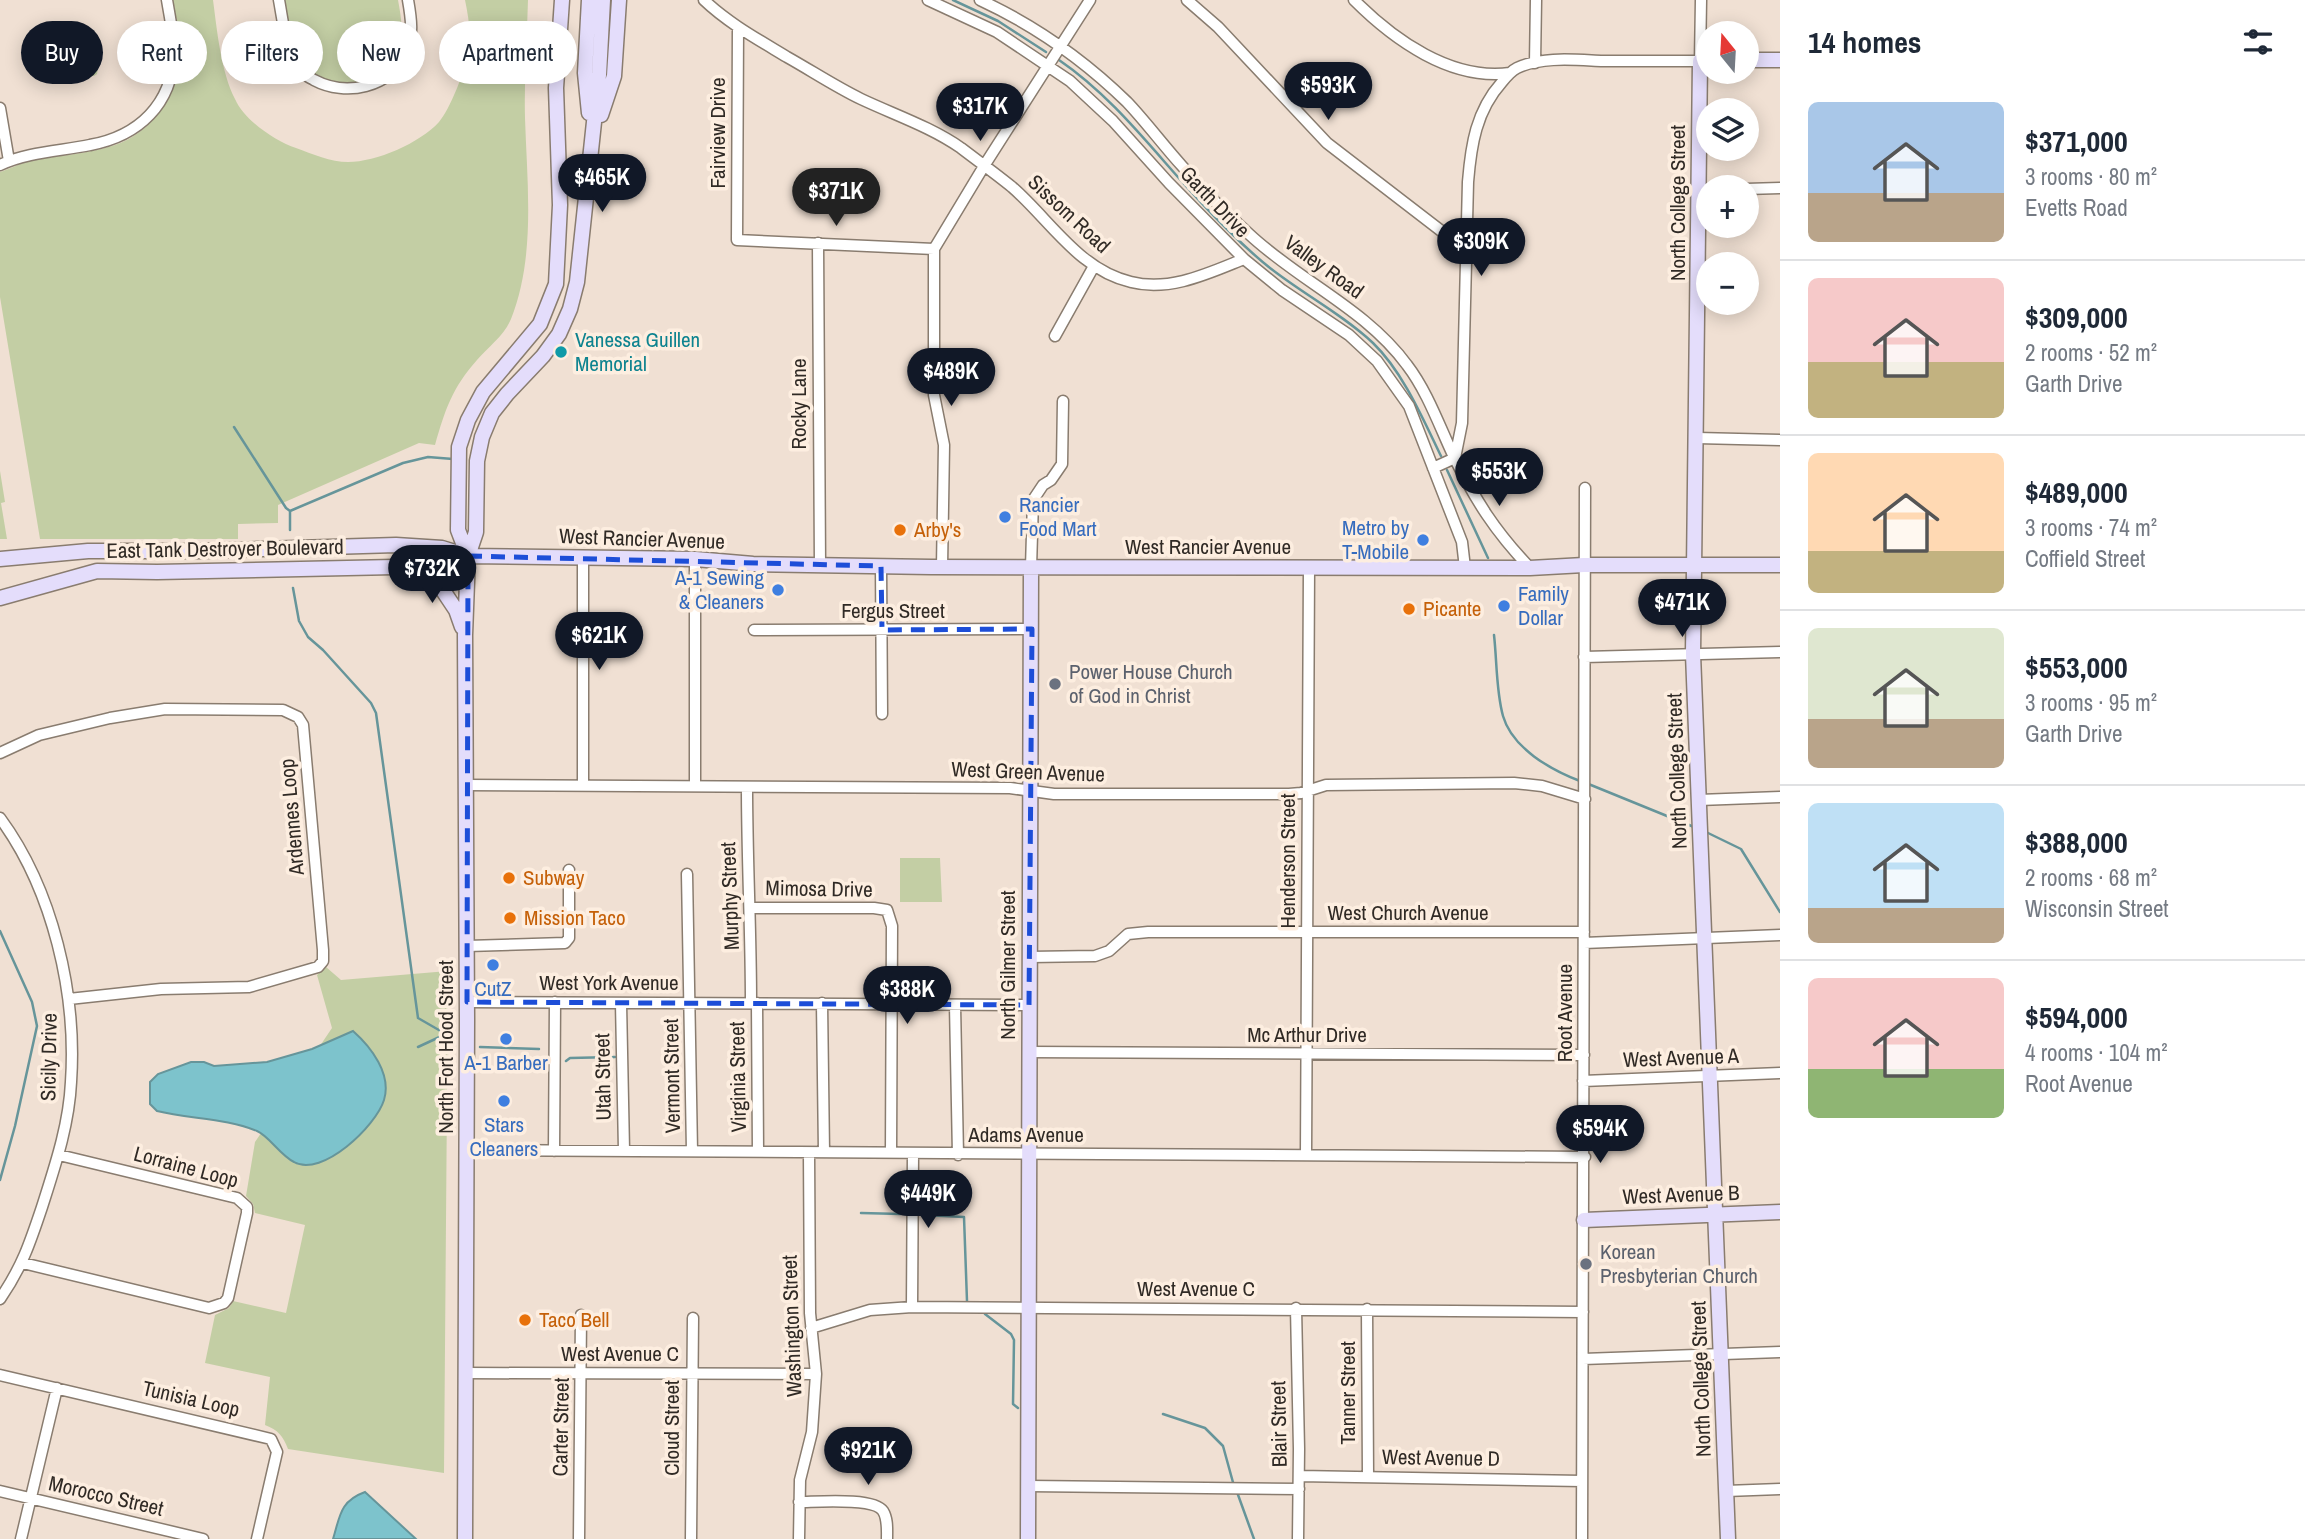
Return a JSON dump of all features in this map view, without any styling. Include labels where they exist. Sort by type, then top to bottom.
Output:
[{"type":"street","points":[[0,108],[4,163],[114,139],[128,133],[147,118],[169,87],[174,52],[167,0]]},
{"type":"street","points":[[279,0],[287,48],[303,74],[328,87],[361,89],[392,74],[407,52],[412,25],[408,0]]},
{"type":"street","name":"North Fort Hood Street","points":[[468,556],[458,530],[459,447],[468,420],[483,392],[540,324],[556,284],[560,205],[556,88],[562,0]]},
{"type":"street","points":[[589,0],[585,73],[591,142]]},
{"type":"street","points":[[591,142],[596,0]]},
{"type":"street","points":[[591,142],[599,75],[603,0]]},
{"type":"street","points":[[591,142],[606,75],[611,0]]},
{"type":"street","points":[[591,142],[614,76],[619,0]]},
{"type":"street","name":"Sissom Road","points":[[704,0],[738,27],[852,94],[934,131],[1013,188],[1071,247],[1094,266],[1131,282],[1149,284],[1195,279],[1244,259]]},
{"type":"street","name":"Garth Drive","points":[[928,0],[997,32],[1070,81],[1113,121],[1244,259],[1282,290],[1349,335],[1377,361],[1409,406],[1462,542],[1465,568]]},
{"type":"street","name":"Valley Road","points":[[980,0],[1059,45],[1127,103],[1184,169],[1250,236],[1360,317],[1391,345],[1409,368],[1455,458]]},
{"type":"street","points":[[942,567],[944,445],[934,395],[934,249],[1059,45],[1090,0]]},
{"type":"street","points":[[1188,0],[1218,27],[1327,143],[1466,250]]},
{"type":"street","points":[[1354,0],[1387,30],[1423,54],[1478,73],[1510,73]]},
{"type":"street","points":[[1535,63],[1536,0]]},
{"type":"street","name":"North College Street","points":[[1701,0],[1702,21]]},
{"type":"street","name":"Fairview Drive","points":[[738,27],[737,240],[818,243]]},
{"type":"street","points":[[1759,60],[1780,60]]},
{"type":"street","points":[[1530,568],[1500,536],[1484,513],[1455,458],[1462,423],[1468,182],[1470,151],[1476,125],[1486,103],[1517,68],[1535,63],[1696,61]]},
{"type":"street","name":"North College Street","points":[[1704,84],[1704,175]]},
{"type":"street","name":"North Fort Hood Street","points":[[465,1539],[465,635],[468,556],[476,532],[477,461],[482,437],[492,413],[543,356],[559,334],[570,309],[577,282],[591,142]]},
{"type":"street","points":[[1759,189],[1780,188]]},
{"type":"street","name":"North College Street","points":[[1703,238],[1693,654],[1728,1539]]},
{"type":"street","points":[[818,243],[934,249]]},
{"type":"street","name":"Rocky Lane","points":[[818,243],[820,565]]},
{"type":"street","points":[[1055,336],[1094,266]]},
{"type":"street","name":"North Gilmer Street","points":[[1028,1539],[1028,1005],[1033,499],[1062,464],[1063,401]]},
{"type":"street","points":[[1697,438],[1780,440]]},
{"type":"street","points":[[1433,468],[1455,458]]},
{"type":"street","name":"Root Avenue","points":[[1582,1539],[1585,488]]},
{"type":"street","name":"East Tank Destroyer Boulevard","points":[[0,559],[88,551],[201,551],[396,545],[442,548],[468,556]]},
{"type":"street","name":"West Rancier Avenue","points":[[468,556],[1031,568],[1780,565]]},
{"type":"street","name":"East Tank Destroyer Boulevard","points":[[0,598],[97,571],[441,566],[468,556]]},
{"type":"street","points":[[583,558],[583,786]]},
{"type":"street","points":[[695,559],[695,786]]},
{"type":"street","points":[[881,566],[882,714]]},
{"type":"street","points":[[410,567],[438,583],[456,610],[465,635]]},
{"type":"street","name":"Henderson Street","points":[[1306,1155],[1309,568]]},
{"type":"street","name":"Fergus Street","points":[[754,631],[1032,629]]},
{"type":"street","points":[[1584,657],[1780,652]]},
{"type":"street","name":"Ardennes Loop","points":[[0,753],[39,735],[110,718],[165,709],[283,710],[298,717],[303,725],[323,950],[323,961],[318,967],[249,987],[161,989],[69,999]]},
{"type":"street","name":"West Green Avenue","points":[[466,785],[1010,788],[1054,794],[1289,794],[1326,785],[1346,784],[1514,783],[1585,795]]},
{"type":"street","name":"Murphy Street","points":[[747,788],[747,861],[754,1003]]},
{"type":"street","points":[[1699,806],[1780,797]]},
{"type":"street","name":"Sicily Drive","points":[[0,818],[35,878],[55,934],[69,999],[71,1082],[59,1155],[23,1263],[0,1298]]},
{"type":"street","points":[[467,946],[565,943],[569,938],[569,870]]},
{"type":"street","name":"Vermont Street","points":[[687,874],[692,1150]]},
{"type":"street","name":"Mimosa Drive","points":[[751,908],[874,908],[887,911],[892,926],[891,1004]]},
{"type":"street","name":"West Church Avenue","points":[[1030,957],[1095,956],[1109,951],[1128,934],[1149,932],[1704,939],[1779,935]]},
{"type":"street","name":"West York Avenue","points":[[467,1002],[1028,1005]]},
{"type":"street","points":[[554,1151],[555,1002]]},
{"type":"street","name":"Utah Street","points":[[621,1003],[624,1150]]},
{"type":"street","name":"Virginia Street","points":[[754,1003],[758,1152]]},
{"type":"street","points":[[822,1003],[824,1152]]},
{"type":"street","points":[[891,1004],[891,1153]]},
{"type":"street","points":[[955,1005],[958,1155]]},
{"type":"street","name":"Mc Arthur Drive","points":[[1029,1052],[1584,1055]]},
{"type":"street","name":"West Avenue A","points":[[1583,1081],[1780,1073]]},
{"type":"street","name":"Adams Avenue","points":[[467,1150],[1585,1157]]},
{"type":"street","name":"Washington Street","points":[[799,1539],[802,1467],[812,1432],[816,1374],[811,1328],[809,1153]]},
{"type":"street","points":[[912,1307],[913,1153]]},
{"type":"street","name":"Lorraine Loop","points":[[23,1263],[209,1308],[224,1303],[228,1298],[247,1213],[243,1202],[237,1198],[59,1155]]},
{"type":"street","name":"West Avenue B","points":[[1584,1220],[1780,1212]]},
{"type":"street","name":"West Avenue C","points":[[811,1328],[870,1310],[912,1307],[1583,1312]]},
{"type":"street","name":"Blair Street","points":[[1296,1308],[1298,1539]]},
{"type":"street","name":"Tanner Street","points":[[1367,1309],[1368,1476]]},
{"type":"street","name":"Carter Street","points":[[579,1539],[581,1315]]},
{"type":"street","name":"Cloud Street","points":[[691,1539],[693,1318]]},
{"type":"street","points":[[1583,1359],[1780,1352]]},
{"type":"street","name":"West Avenue C","points":[[466,1373],[816,1374]]},
{"type":"street","name":"Tunisia Loop","points":[[0,1375],[271,1439],[277,1452],[257,1539]]},
{"type":"street","points":[[21,1539],[57,1388]]},
{"type":"street","name":"West Avenue D","points":[[1298,1476],[1582,1480]]},
{"type":"street","points":[[1029,1486],[1298,1489]]},
{"type":"street","points":[[1726,1491],[1780,1489]]},
{"type":"street","name":"Morocco Street","points":[[0,1491],[202,1539]]},
{"type":"street","points":[[799,1502],[863,1502],[874,1505],[884,1513],[887,1539]]},
{"type":"highlighted area","points":[[468,556],[881,566],[882,630],[1032,629],[1029,1005],[467,1002]]},
{"type":"green space","points":[[173,0],[213,0],[221,55],[221,84],[229,84],[245,115],[270,135],[288,145],[335,161],[371,159],[397,150],[421,137],[439,122],[452,101],[458,84],[526,84],[528,220],[519,295],[504,331],[468,370],[455,390],[435,445],[419,443],[278,505],[278,523],[238,524],[238,539],[40,539],[0,297],[0,172],[30,161],[115,145],[140,132],[151,122],[168,99],[175,84],[207,84],[207,21],[177,21]]},
{"type":"green space","points":[[283,0],[398,0],[401,18],[401,21],[337,21],[337,83],[323,79],[323,21],[287,21]]},
{"type":"green space","points":[[465,0],[528,0],[527,21],[468,21]]},
{"type":"green space","points":[[0,471],[5,502],[1,503],[7,539],[0,539]]},
{"type":"green space","points":[[900,858],[940,858],[942,902],[900,902]]},
{"type":"green space","points":[[326,967],[341,980],[448,971],[444,1473],[288,1449],[279,1434],[265,1425],[270,1377],[205,1363],[215,1315],[229,1308],[233,1301],[286,1313],[305,1225],[255,1213],[253,1204],[246,1196],[255,1142],[332,1028],[317,975]]},
{"type":"water","points":[[353,1031],[367,1045],[378,1062],[385,1080],[384,1100],[379,1111],[359,1135],[346,1147],[319,1163],[306,1165],[294,1162],[257,1131],[221,1121],[157,1111],[150,1104],[150,1082],[158,1074],[191,1062],[204,1062],[214,1066],[267,1062],[312,1049]]},
{"type":"water","points":[[365,1492],[416,1539],[333,1539],[342,1510],[350,1500]]},
{"type":"waterway","points":[[953,0],[998,21],[1046,52]]},
{"type":"waterway","points":[[1059,60],[1105,98],[1206,208],[1253,254],[1373,343],[1403,382],[1441,456]]},
{"type":"waterway","points":[[234,427],[290,511]]},
{"type":"waterway","points":[[290,530],[290,511],[403,463],[428,457],[453,459]]},
{"type":"waterway","points":[[1447,470],[1488,558]]},
{"type":"waterway","points":[[293,588],[299,621],[308,637],[371,703],[376,713],[418,1018],[451,1037]]},
{"type":"waterway","points":[[1494,635],[1499,696],[1508,728],[1534,756],[1557,771],[1580,781]]},
{"type":"waterway","points":[[1586,783],[1694,827]]},
{"type":"waterway","points":[[1706,832],[1741,849],[1780,912]]},
{"type":"waterway","points":[[0,931],[32,1002],[37,1026],[0,1180]]},
{"type":"waterway","points":[[418,1047],[446,1034]]},
{"type":"waterway","points":[[480,1047],[539,1049]]},
{"type":"waterway","points":[[566,1061],[570,1058],[615,1057]]},
{"type":"waterway","points":[[861,1213],[901,1214]]},
{"type":"waterway","points":[[923,1215],[964,1217],[967,1301]]},
{"type":"waterway","points":[[985,1314],[1011,1334],[1014,1340],[1013,1404],[1018,1408]]},
{"type":"waterway","points":[[1163,1414],[1205,1428],[1223,1446],[1234,1486]]},
{"type":"waterway","points":[[1237,1492],[1254,1539]]},
{"type":"place","name":"Vanessa Guillen Memorial","points":[[561,352]]},
{"type":"place","name":"Rancier Food Mart","points":[[1005,517]]},
{"type":"place","name":"Arby's","points":[[900,530]]},
{"type":"place","name":"Metro by T-Mobile","points":[[1423,540]]},
{"type":"place","name":"A-1 Sewing & Cleaners","points":[[778,590]]},
{"type":"place","name":"Family Dollar","points":[[1504,606]]},
{"type":"place","name":"Picante","points":[[1409,609]]},
{"type":"place","name":"Power House Church of God in Christ","points":[[1055,684]]},
{"type":"place","name":"Subway","points":[[509,878]]},
{"type":"place","name":"Mission Taco","points":[[510,918]]},
{"type":"place","name":"CutZ","points":[[493,965]]},
{"type":"place","name":"A-1 Barber","points":[[506,1039]]},
{"type":"place","name":"Stars Cleaners","points":[[504,1101]]},
{"type":"place","name":"Korean Presbyterian Church","points":[[1586,1264]]},
{"type":"place","name":"Taco Bell","points":[[525,1320]]}]
